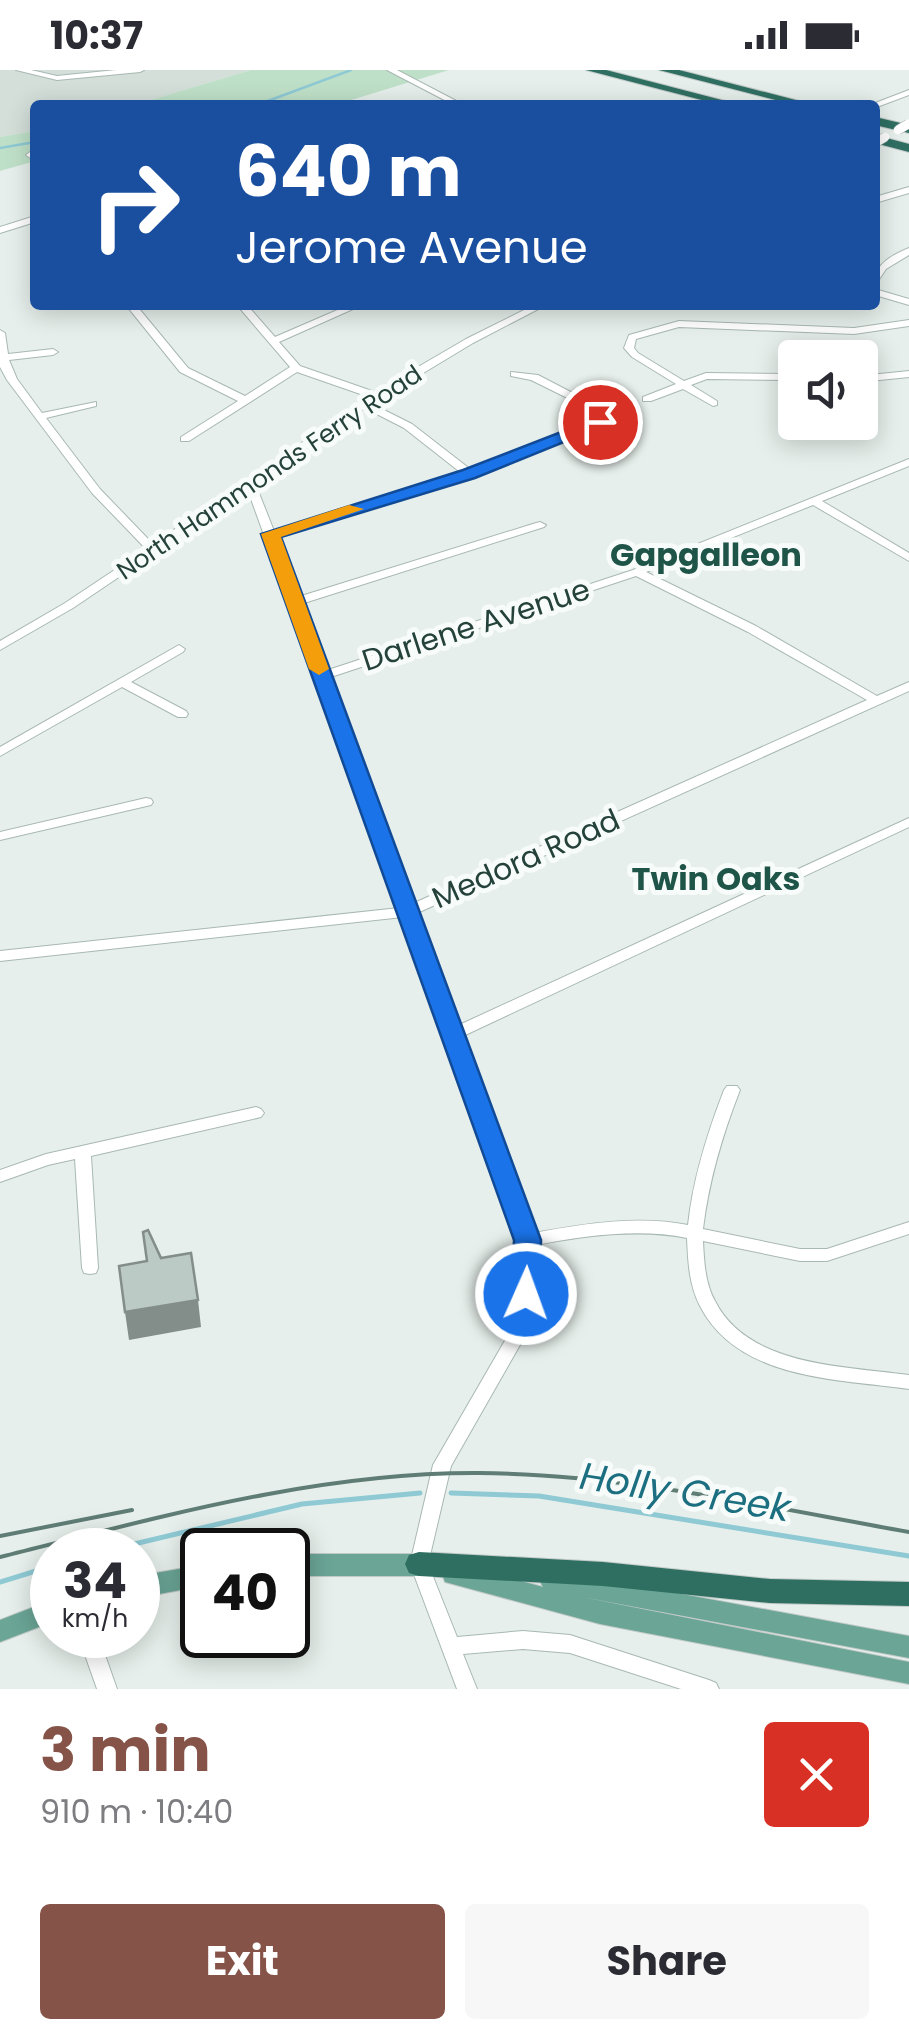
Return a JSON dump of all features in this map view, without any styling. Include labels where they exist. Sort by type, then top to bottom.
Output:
[{"type":"highway","points":[[592,70],[715,100]]},
{"type":"highway","points":[[665,70],[788,100]]},
{"type":"highway","points":[[880,122],[906,126]]},
{"type":"highway","points":[[880,140],[909,148]]},
{"type":"highway","points":[[419,1564],[855,1594],[909,1594]]},
{"type":"main road","points":[[310,1565],[419,1564],[597,1587],[909,1647]]},
{"type":"main road","points":[[419,1564],[600,1614],[909,1673]]},
{"type":"main road","points":[[0,1631],[30,1620]]},
{"type":"street","points":[[20,70],[57,78],[140,70]]},
{"type":"street","points":[[391,70],[450,100]]},
{"type":"street","points":[[880,103],[909,92]]},
{"type":"street","points":[[880,139],[906,126]]},
{"type":"street","points":[[880,199],[909,190]]},
{"type":"street","points":[[0,230],[30,221]]},
{"type":"street","points":[[880,272],[909,251]]},
{"type":"street","points":[[880,293],[909,302]]},
{"type":"street","points":[[134,310],[184,370],[244,400]]},
{"type":"street","points":[[246,310],[296,368],[371,400],[469,474]]},
{"type":"street","points":[[274,341],[345,310]]},
{"type":"street","name":"North Hammonds Ferry Road","points":[[0,646],[154,551],[451,349],[531,310]]},
{"type":"street","points":[[713,403],[634,355],[628,348],[632,337],[678,324],[854,331],[909,322]]},
{"type":"street","points":[[0,333],[7,373],[96,492],[154,551]]},
{"type":"street","points":[[4,357],[53,352]]},
{"type":"street","points":[[185,439],[296,368]]},
{"type":"street","points":[[271,534],[469,474],[552,444],[612,416],[534,377],[515,374]]},
{"type":"street","points":[[647,399],[680,383],[723,374],[778,376]]},
{"type":"street","points":[[878,377],[909,374]]},
{"type":"street","points":[[42,416],[92,404]]},
{"type":"street","name":"Darlene Avenue","points":[[322,676],[637,572],[909,462]]},
{"type":"street","points":[[251,484],[528,1240],[526,1294],[515,1338],[442,1465],[419,1564],[467,1689]]},
{"type":"street","points":[[815,500],[909,558]]},
{"type":"street","points":[[295,602],[540,525]]},
{"type":"street","points":[[637,572],[752,629],[878,700]]},
{"type":"street","points":[[0,752],[180,649]]},
{"type":"street","points":[[124,682],[182,714]]},
{"type":"street","name":"Medora Road","points":[[0,956],[407,912],[909,686]]},
{"type":"street","points":[[0,836],[146,802]]},
{"type":"street","points":[[454,1034],[909,822]]},
{"type":"street","points":[[732,1090],[704,1158],[694,1231],[703,1296],[721,1328],[738,1342],[780,1360],[909,1382]]},
{"type":"street","points":[[0,1176],[82,1153],[256,1114]]},
{"type":"street","points":[[82,1153],[90,1268]]},
{"type":"street","points":[[528,1240],[595,1230],[665,1227],[800,1255],[827,1255],[909,1228]]},
{"type":"street","points":[[450,1646],[523,1640],[570,1644],[710,1689]]},
{"type":"street","points":[[96,1658],[107,1689]]},
{"type":"shaded area","points":[[0,70],[251,70],[151,100],[30,100],[30,132],[0,137]]},
{"type":"green space","points":[[251,70],[449,70],[351,100],[151,100]]},
{"type":"green space","points":[[30,132],[30,162],[0,171],[0,137]]},
{"type":"building","points":[[148,1230],[161,1258],[191,1253],[198,1300],[125,1312],[119,1266],[147,1261],[143,1232]]},
{"type":"waterway","points":[[270,100],[351,70]]},
{"type":"waterway","points":[[0,148],[30,143]]},
{"type":"waterway","name":"Holly Creek","points":[[160,1538],[302,1504],[420,1493]]},
{"type":"waterway","name":"Holly Creek","points":[[451,1493],[539,1496],[909,1556]]},
{"type":"waterway","name":"Holly Creek","points":[[0,1582],[30,1573]]},
{"type":"tram line","points":[[0,1557],[178,1513],[297,1489],[357,1480],[479,1473],[641,1486],[909,1532]]},
{"type":"tram line","points":[[0,1536],[132,1510]]},
{"type":"slow traffic","points":[[319,669],[271,534],[355,509]]},
{"type":"district","name":"Gapgalleon","points":[[706,555]]},
{"type":"district","name":"Twin Oaks","points":[[716,879]]},
{"type":"route","points":[[526,1294],[528,1240],[271,534],[469,474],[600,422]]}]
